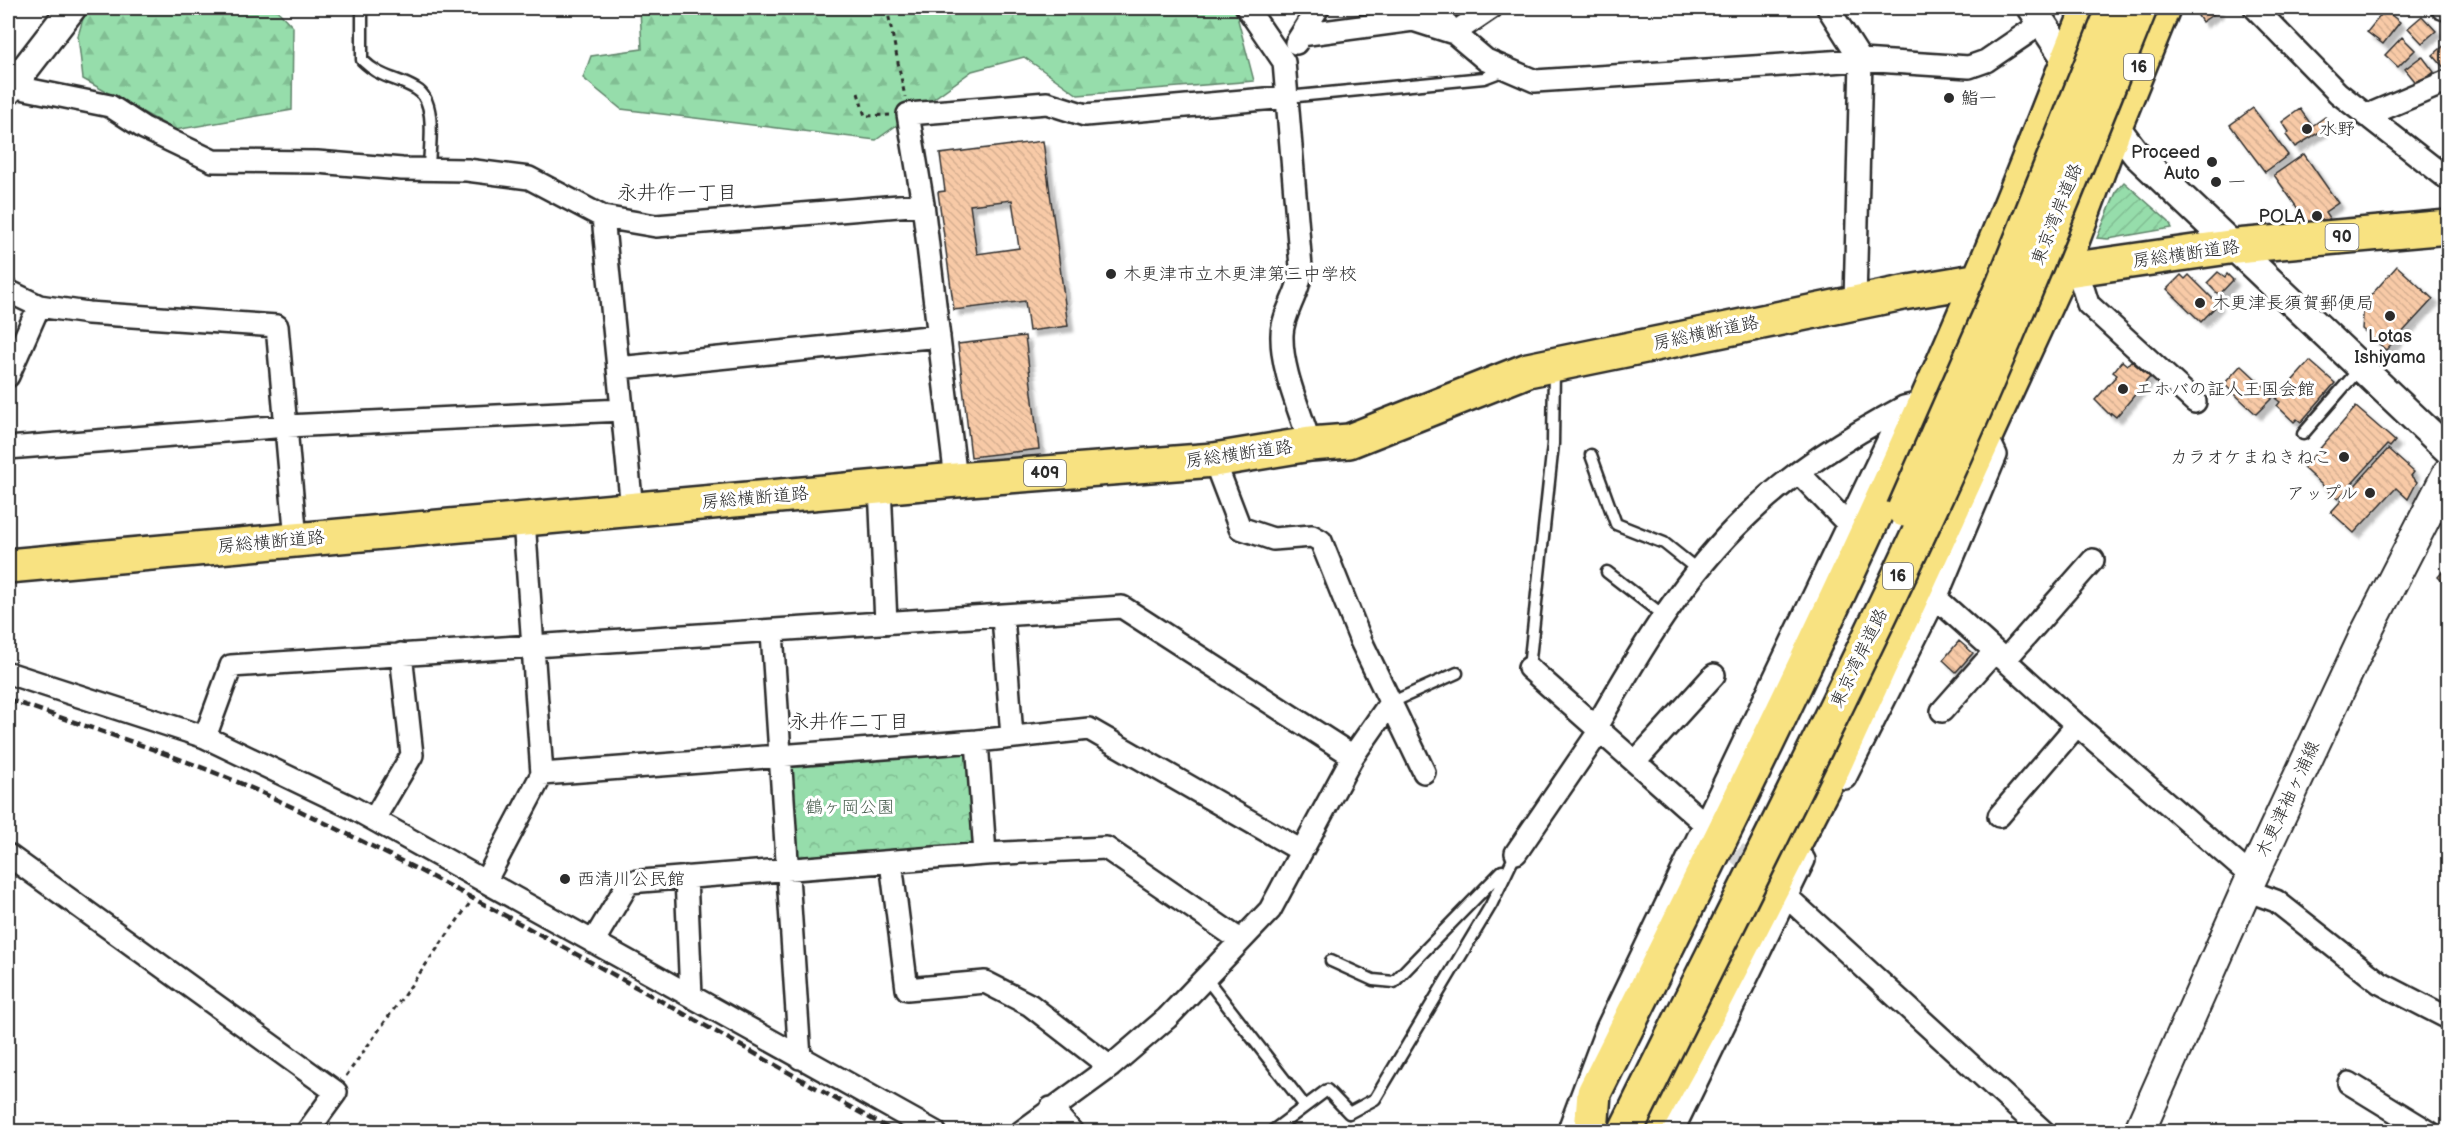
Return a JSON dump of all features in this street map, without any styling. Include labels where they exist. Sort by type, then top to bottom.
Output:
[{"type":"main road","points":[[1592,1131],[1594,1093],[1773,735],[1915,405],[1980,280],[2089,8]]},
{"type":"main road","name":"東京湾岸道路","points":[[1599,1131],[1668,1003],[1904,510],[2003,285],[2114,8]]},
{"type":"main road","name":"東京湾岸道路","points":[[1624,1131],[1818,742],[1926,517],[2028,289],[2140,8]]},
{"type":"main road","name":"16","points":[[1640,1131],[1652,1115],[1703,1022],[1833,768],[1986,434],[2069,270],[2115,126],[2163,8]]},
{"type":"main road","name":"房総横断道路","points":[[8,566],[880,486],[1214,460],[1310,444],[1349,441],[1528,370],[1855,302],[1980,280],[2069,270],[2236,246],[2448,227]]},
{"type":"main road","name":"木更津袖ヶ浦線","points":[[2139,1131],[2249,883],[2366,633],[2448,473]]},
{"type":"street","points":[[72,8],[9,89],[110,105],[144,128],[213,161],[317,162],[429,170],[467,170],[529,178],[603,217],[656,226],[923,204]]},
{"type":"street","points":[[1247,8],[1284,62],[1301,282],[1282,332],[1284,357],[1310,444]]},
{"type":"street","points":[[1284,62],[1318,8]]},
{"type":"street","points":[[1434,8],[1454,33],[1486,60],[1535,81],[1861,60],[1969,67],[1986,61],[2037,15],[2067,62],[2137,155],[2236,246],[2448,450]]},
{"type":"street","points":[[1454,33],[1491,8]]},
{"type":"street","points":[[1828,8],[1861,60],[1855,302]]},
{"type":"street","points":[[2442,8],[2448,10]]},
{"type":"street","points":[[2263,9],[2315,71],[2366,116],[2448,180]]},
{"type":"street","points":[[1300,35],[1413,20],[1454,33]]},
{"type":"street","points":[[2366,116],[2448,81]]},
{"type":"street","points":[[956,480],[923,204],[908,114],[1047,103],[1085,115],[1287,97]]},
{"type":"street","points":[[603,217],[632,510]]},
{"type":"street","points":[[2069,270],[2088,304],[2195,402]]},
{"type":"street","points":[[8,291],[39,306],[88,313],[277,326],[296,540]]},
{"type":"street","points":[[8,376],[39,306]]},
{"type":"street","points":[[618,368],[939,336]]},
{"type":"street","points":[[1516,853],[1598,728],[1664,616],[1699,570],[1746,516],[1847,438],[1915,405]]},
{"type":"street","points":[[1568,1131],[1607,1028],[1848,524],[1915,405]]},
{"type":"street","points":[[8,448],[287,426],[622,410]]},
{"type":"street","points":[[1672,1131],[1786,896],[1936,598],[1996,455],[1986,434]]},
{"type":"street","points":[[1214,460],[1240,528],[1273,539],[1312,536],[1321,541],[1390,703],[1424,772]]},
{"type":"street","points":[[1799,474],[1848,524]]},
{"type":"street","points":[[880,486],[886,623]]},
{"type":"street","points":[[486,880],[542,774],[524,520]]},
{"type":"street","points":[[1942,711],[2093,560]]},
{"type":"street","points":[[1936,598],[2249,883],[2276,901],[2380,983],[2448,1018]]},
{"type":"street","points":[[205,737],[231,666],[772,632],[1122,607],[1353,756]]},
{"type":"street","points":[[1002,616],[1012,737]]},
{"type":"street","points":[[772,632],[800,1058]]},
{"type":"street","points":[[374,819],[412,755],[401,654]]},
{"type":"street","points":[[1529,668],[1706,824]]},
{"type":"street","points":[[8,673],[205,737],[374,819],[800,1058],[935,1131]]},
{"type":"street","points":[[1635,762],[1714,675]]},
{"type":"street","points":[[1021,1131],[1110,1067],[1167,1018],[1270,910],[1300,850],[1353,756],[1390,703]]},
{"type":"street","points":[[1999,816],[2077,725]]},
{"type":"street","points":[[542,774],[977,741],[1089,729],[1300,850]]},
{"type":"street","points":[[977,741],[985,854]]},
{"type":"street","points":[[593,942],[629,882],[985,854],[1106,848],[1240,940]]},
{"type":"street","points":[[8,855],[336,1092],[308,1131]]},
{"type":"street","points":[[891,862],[907,989],[985,982],[1030,1005],[1110,1067]]},
{"type":"street","points":[[686,878],[690,996]]},
{"type":"street","points":[[1786,896],[2044,1131]]},
{"type":"street","points":[[2349,1083],[2429,1131]]},
{"type":"street","points":[[1051,1108],[1072,1131]]},
{"type":"lane","points":[[362,8],[362,60],[376,73],[417,89],[426,98],[429,117],[429,170]]},
{"type":"lane","points":[[1287,97],[1484,78],[1508,69]]},
{"type":"lane","points":[[1529,668],[1553,444],[1554,365]]},
{"type":"lane","points":[[2303,434],[2361,367]]},
{"type":"lane","points":[[1591,455],[1616,524],[1664,543],[1699,570]]},
{"type":"lane","points":[[1607,572],[1664,616]]},
{"type":"lane","points":[[1390,703],[1456,673]]},
{"type":"lane","points":[[1332,961],[1373,980],[1394,982],[1493,882],[1516,853]]},
{"type":"lane","points":[[1271,1131],[1327,1090],[1348,1113],[1375,1099],[1491,905],[1516,853]]},
{"type":"lane","points":[[1205,977],[1305,1106]]},
{"type":"path","points":[[887,8],[908,114]]},
{"type":"path","points":[[858,93],[865,116]]},
{"type":"path","points":[[336,1092],[473,899]]},
{"type":"green space","points":[[86,8],[275,8],[293,27],[292,110],[175,130],[83,79],[78,36]]},
{"type":"green space","points":[[640,8],[1248,8],[1238,20],[1254,81],[1078,95],[1024,57],[972,71],[876,140],[621,109],[583,78],[591,56],[642,49]]},
{"type":"green space","points":[[2124,182],[2169,222],[2172,228],[2108,239],[2097,238],[2117,190]]},
{"type":"green space","name":"鶴ヶ岡公園","points":[[977,741],[985,854],[788,869],[780,756]]},
{"type":"building","points":[[2193,8],[2216,8],[2218,11],[2202,22]]},
{"type":"building","points":[[2385,10],[2400,22],[2383,44],[2367,32]]},
{"type":"building","points":[[2422,16],[2436,31],[2422,43],[2408,28]]},
{"type":"building","points":[[2402,37],[2415,50],[2398,67],[2385,55]]},
{"type":"building","points":[[2447,43],[2448,45],[2447,71],[2433,55]]},
{"type":"building","points":[[2422,56],[2434,72],[2418,85],[2405,69]]},
{"type":"building","points":[[2253,108],[2288,155],[2265,172],[2230,125]]},
{"type":"building","name":"水野","points":[[2300,109],[2312,126],[2325,117],[2331,125],[2295,147],[2286,135],[2289,132],[2282,122]]},
{"type":"building","points":[[1043,141],[1068,326],[1029,331],[1025,301],[954,310],[938,192],[945,191],[940,154]],"holes":[[[1012,200],[1019,248],[977,254],[970,205]]]},
{"type":"building","points":[[2304,154],[2338,203],[2325,212],[2333,224],[2310,226],[2274,175]]},
{"type":"building","name":"Lotas Ishiyama","points":[[2397,266],[2433,299],[2386,350],[2362,329],[2364,303]]},
{"type":"building","points":[[2218,272],[2225,277],[2227,274],[2233,280],[2219,295],[2207,283]]},
{"type":"building","points":[[2181,275],[2185,279],[2189,275],[2218,304],[2201,322],[2167,289]]},
{"type":"building","points":[[1025,336],[1039,449],[971,457],[958,344]]},
{"type":"building","name":"エホバの証人王国会館","points":[[2122,361],[2127,365],[2131,361],[2150,377],[2116,417],[2111,413],[2110,415],[2095,400],[2117,375],[2113,372]]},
{"type":"building","points":[[2310,361],[2335,383],[2301,422],[2297,419],[2294,422],[2277,406],[2280,402],[2276,399]]},
{"type":"building","points":[[2241,365],[2274,396],[2256,414],[2224,384]]},
{"type":"building","name":"カラオケまねきねこ","points":[[2356,407],[2395,441],[2390,447],[2387,445],[2338,499],[2303,468]]},
{"type":"building","name":"アップル","points":[[2388,449],[2414,472],[2411,476],[2417,482],[2408,499],[2396,488],[2354,533],[2331,512]]},
{"type":"building","points":[[2448,541],[2448,559],[2444,556]]},
{"type":"building","points":[[2448,566],[2448,587],[2438,577]]},
{"type":"building","points":[[1959,641],[1973,653],[1956,672],[1943,660]]},
{"type":"tunnel","points":[[1713,831],[1763,876]]},
{"type":"railway","points":[[8,699],[205,769],[269,796],[349,835],[507,916],[895,1132]]},
{"type":"place","name":"鮨一","points":[[1949,98]]},
{"type":"place","name":"水野","points":[[2307,129]]},
{"type":"place","name":"Proceed Auto","points":[[2212,162]]},
{"type":"place","name":"一","points":[[2216,182]]},
{"type":"place","name":"POLA","points":[[2317,216]]},
{"type":"place","name":"木更津市立木更津第三中学校","points":[[1111,274]]},
{"type":"place","name":"木更津長須賀郵便局","points":[[2200,303]]},
{"type":"place","name":"Lotas Ishiyama","points":[[2390,316]]},
{"type":"place","name":"エホバの証人王国会館","points":[[2123,389]]},
{"type":"place","name":"カラオケまねきねこ","points":[[2344,457]]},
{"type":"place","name":"アップル","points":[[2370,493]]},
{"type":"place","name":"西清川公民館","points":[[565,879]]},
{"type":"district","name":"永井作一丁目","points":[[677,193]]},
{"type":"district","name":"永井作二丁目","points":[[849,722]]}]
